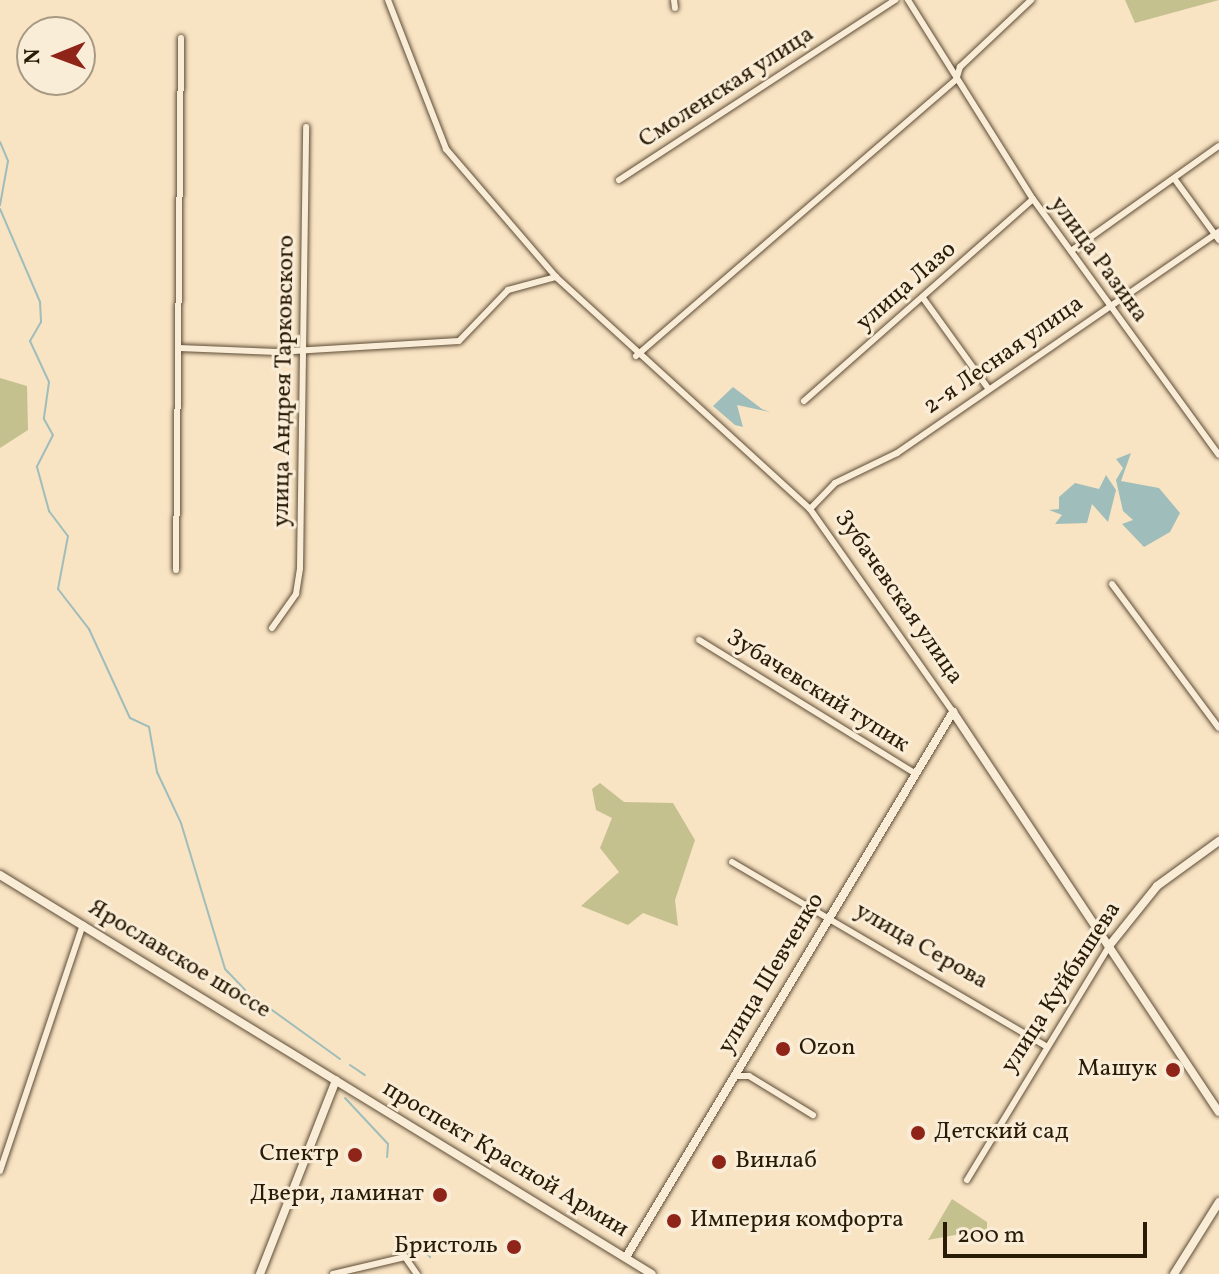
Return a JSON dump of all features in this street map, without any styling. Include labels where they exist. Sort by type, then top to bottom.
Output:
[{"type":"street","name":"Зубачевская улица","points":[[388,0],[446,149],[556,277],[636,356],[810,509],[953,712],[1219,1112]]},
{"type":"street","points":[[674,0],[675,8]]},
{"type":"street","name":"Смоленская улица","points":[[619,180],[895,0]]},
{"type":"street","name":"улица Разина","points":[[908,0],[1033,199],[1219,455]]},
{"type":"street","points":[[636,356],[956,80],[960,67],[1031,0]]},
{"type":"street","points":[[176,570],[181,38]]},
{"type":"street","name":"улица Андрея Тарковского","points":[[272,628],[296,594],[300,568],[306,127]]},
{"type":"street","points":[[1071,251],[1176,181],[1219,146]]},
{"type":"street","points":[[1176,181],[1218,235]]},
{"type":"street","name":"улица Лазо","points":[[804,401],[1033,199]]},
{"type":"street","name":"2-я Лесная улица","points":[[810,509],[835,483],[897,453],[1109,305],[1218,235]]},
{"type":"street","points":[[179,348],[459,341],[508,290],[556,277]]},
{"type":"street","points":[[923,298],[988,388]]},
{"type":"street","points":[[1209,441],[1219,434]]},
{"type":"street","points":[[1112,584],[1219,728]]},
{"type":"street","name":"Зубачевский тупик","points":[[699,640],[916,774]]},
{"type":"street","name":"улица Шевченко","points":[[626,1257],[953,712]]},
{"type":"street","name":"улица Куйбышева","points":[[967,1180],[1109,946],[1157,886],[1219,841]]},
{"type":"street","name":"улица Серова","points":[[732,862],[1046,1046]]},
{"type":"street","name":"Ярославское шоссе","points":[[0,875],[336,1080]]},
{"type":"street","points":[[0,1171],[83,925]]},
{"type":"street","points":[[734,1076],[749,1076],[813,1115]]},
{"type":"street","points":[[260,1274],[336,1080]]},
{"type":"street","name":"проспект Красной Армии","points":[[336,1080],[652,1274]]},
{"type":"street","points":[[1174,1274],[1219,1202]]},
{"type":"street","points":[[333,1274],[405,1257],[417,1274]]},
{"type":"shaded area","points":[[1125,0],[1219,0],[1135,23]]},
{"type":"shaded area","points":[[0,378],[27,386],[28,430],[0,448]]},
{"type":"shaded area","points":[[600,783],[624,802],[673,803],[695,840],[675,900],[678,926],[643,913],[628,925],[581,906],[619,872],[600,848],[612,818],[596,810],[592,789]]},
{"type":"shaded area","points":[[952,1199],[987,1222],[987,1229],[928,1240]]},
{"type":"water","points":[[733,387],[770,412],[737,405],[743,427],[735,425],[713,406]]},
{"type":"water","points":[[1131,453],[1121,481],[1159,488],[1180,513],[1170,532],[1144,547],[1122,524],[1133,520],[1123,511],[1116,480],[1123,468],[1116,459]]},
{"type":"water","points":[[1106,475],[1116,490],[1108,522],[1092,504],[1087,523],[1055,524],[1062,515],[1049,510],[1059,509],[1059,497],[1075,483],[1099,489]]},
{"type":"waterway","points":[[0,142],[8,161],[0,205]]},
{"type":"waterway","points":[[0,209],[40,302],[41,322],[30,341],[49,382],[44,419],[53,435],[37,467],[49,511],[68,536],[58,589],[89,629],[130,718],[149,727],[157,772],[181,823],[225,969],[245,990]]},
{"type":"waterway","points":[[254,997],[340,1059]]},
{"type":"waterway","points":[[350,1065],[365,1075]]},
{"type":"waterway","points":[[345,1098],[388,1144],[387,1157]]},
{"type":"waterway","points":[[425,1251],[430,1257]]},
{"type":"place","name":"Ozon","points":[[783,1049]]},
{"type":"place","name":"Машук","points":[[1173,1070]]},
{"type":"place","name":"Детский сад","points":[[918,1133]]},
{"type":"place","name":"Спектр","points":[[355,1155]]},
{"type":"place","name":"Винлаб","points":[[719,1162]]},
{"type":"place","name":"Двери, ламинат","points":[[440,1195]]},
{"type":"place","name":"Империя комфорта","points":[[674,1221]]},
{"type":"place","name":"Бристоль","points":[[514,1247]]}]
